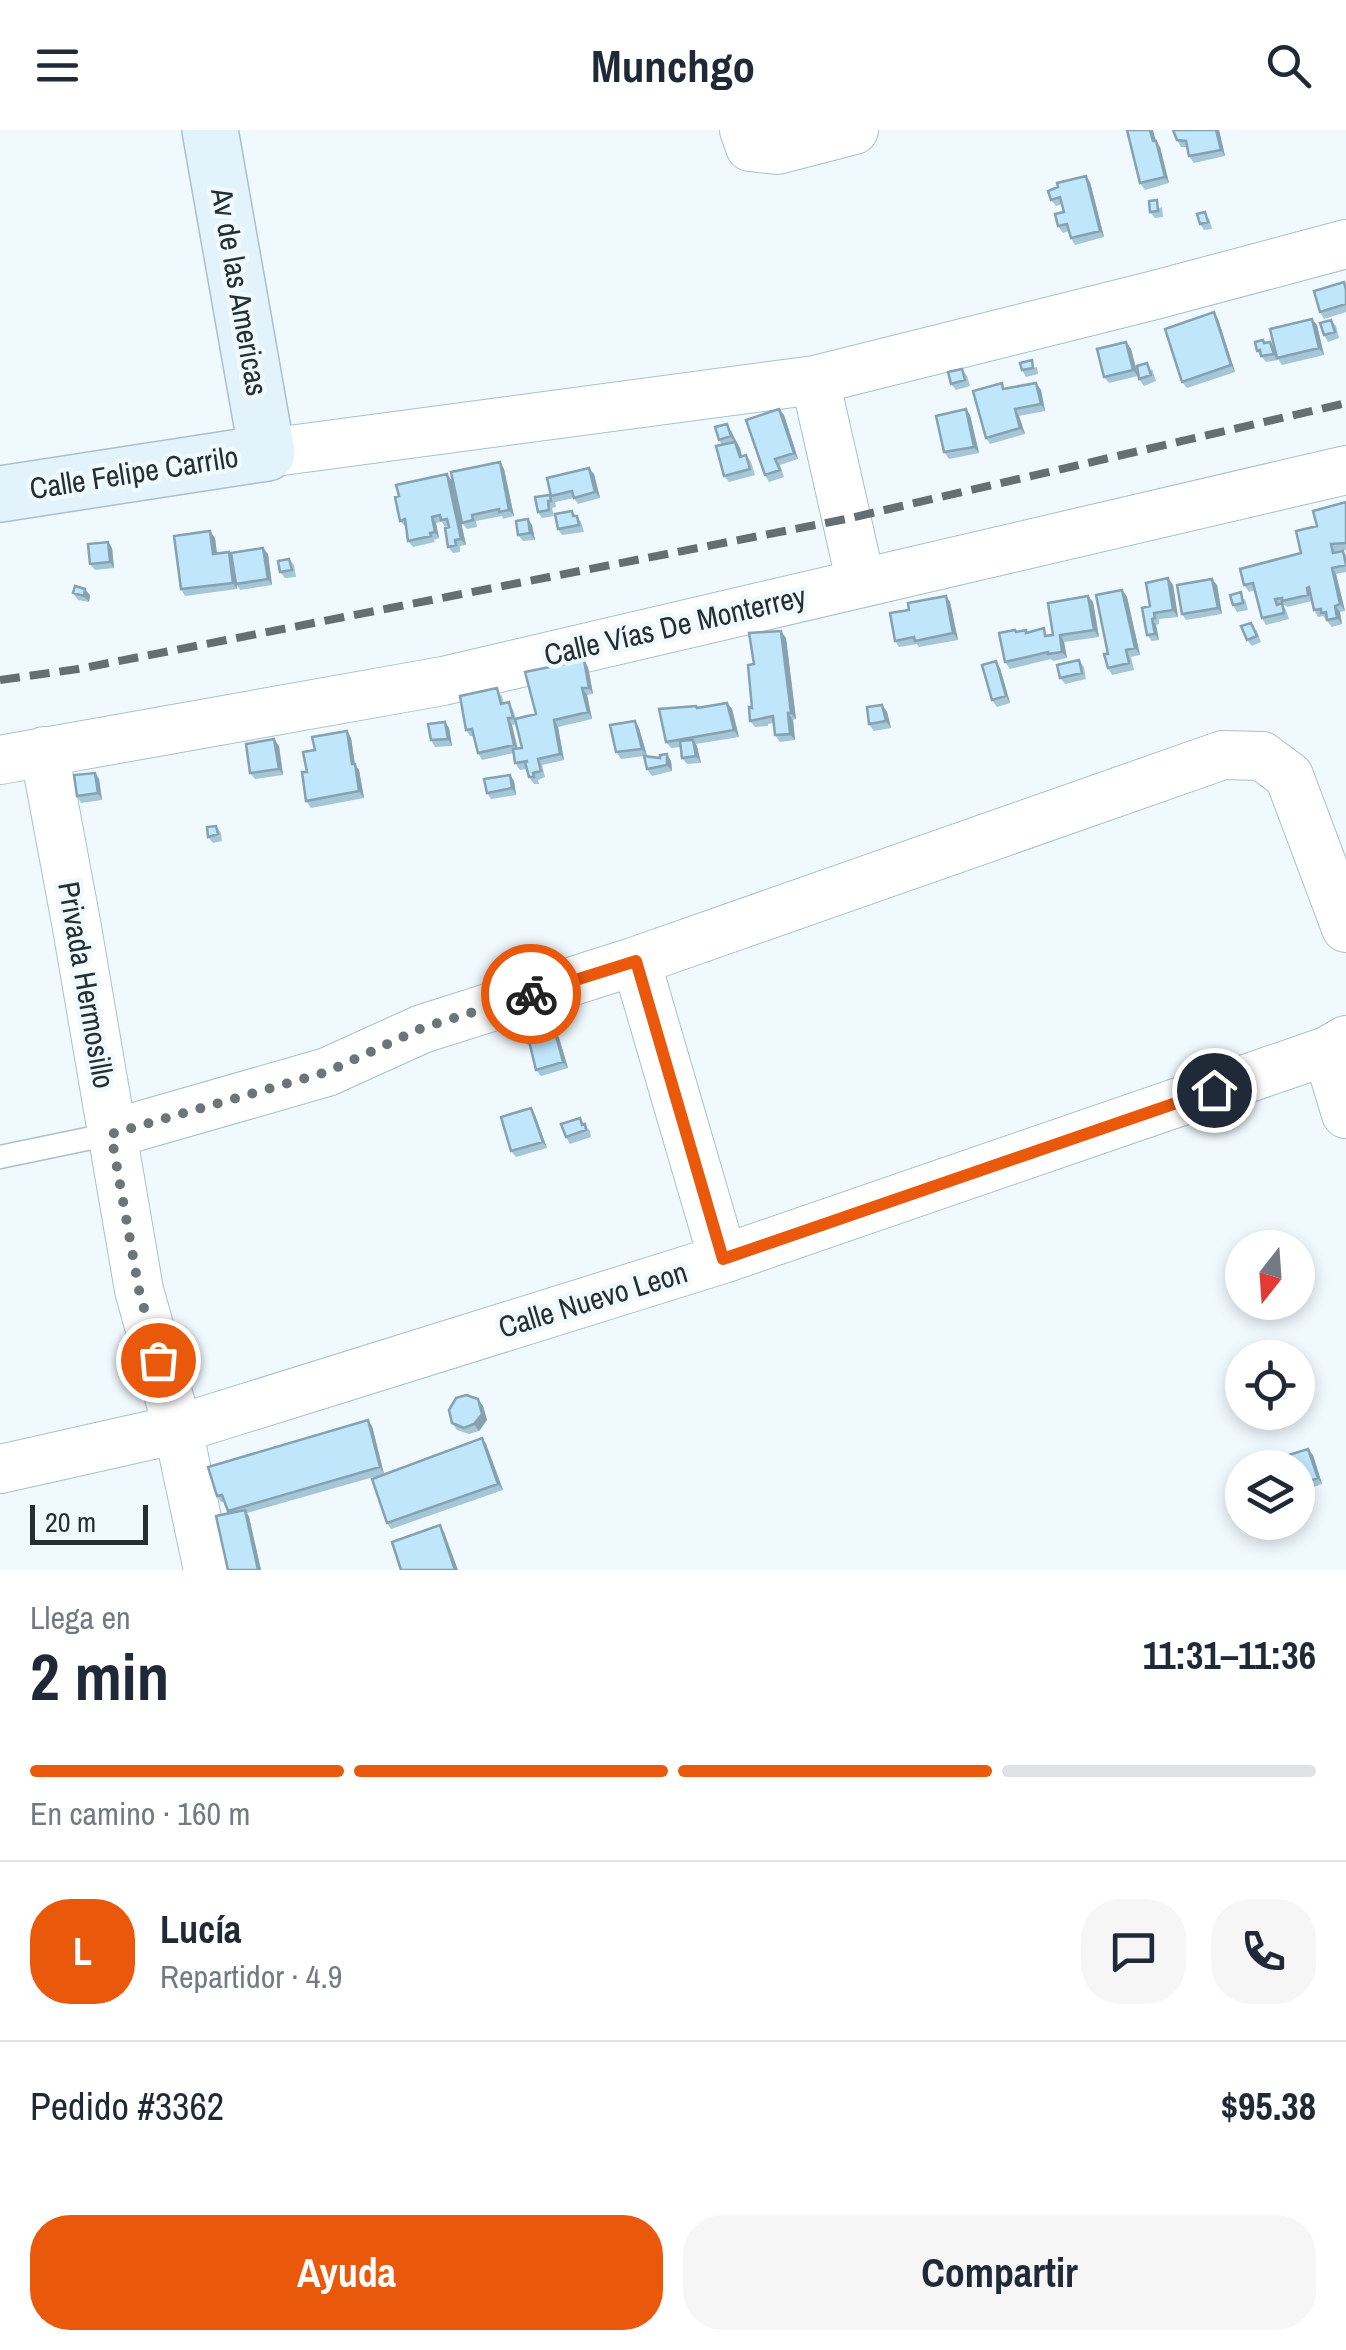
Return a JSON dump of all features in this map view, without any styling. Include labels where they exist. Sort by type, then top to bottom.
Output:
[{"type":"street","name":"Av de las Americas","points":[[210,130],[268,453]]},
{"type":"street","points":[[744,130],[750,148],[777,150],[854,130]]},
{"type":"street","points":[[268,453],[815,380],[1346,244]]},
{"type":"street","points":[[815,380],[861,583]]},
{"type":"street","name":"Calle Felipe Carrilo","points":[[0,494],[268,453]]},
{"type":"street","name":"Calle Vías De Monterrey","points":[[22,755],[443,681],[1346,470]]},
{"type":"street","name":"Privada Hermosillo","points":[[22,755],[76,922],[139,1290],[178,1428],[208,1570]]},
{"type":"street","points":[[111,1134],[327,1072],[422,1028],[636,961],[1223,755],[1262,756],[1289,776],[1346,928]]},
{"type":"street","points":[[636,961],[723,1259]]},
{"type":"street","points":[[1336,1046],[1346,1114]]},
{"type":"street","name":"Calle Nuevo Leon","points":[[0,1469],[178,1428],[723,1259],[1336,1046]]},
{"type":"lane","points":[[0,1157],[111,1134]]},
{"type":"building","points":[[1127,130],[1150,130],[1165,177],[1140,183]]},
{"type":"building","points":[[1173,130],[1216,130],[1221,150],[1189,156],[1186,141],[1177,140]]},
{"type":"building","points":[[1086,176],[1100,231],[1071,238],[1067,224],[1058,226],[1055,214],[1064,212],[1060,197],[1051,200],[1048,191],[1058,187],[1057,183]]},
{"type":"building","points":[[1157,200],[1158,211],[1150,212],[1149,201]]},
{"type":"building","points":[[1205,212],[1208,222],[1200,224],[1197,214]]},
{"type":"building","points":[[1344,282],[1346,304],[1320,312],[1314,291]]},
{"type":"building","points":[[1214,312],[1231,365],[1182,382],[1165,329]]},
{"type":"building","points":[[1312,319],[1319,348],[1277,358],[1270,329]]},
{"type":"building","points":[[1331,320],[1335,332],[1324,335],[1320,323]]},
{"type":"building","points":[[1126,342],[1133,370],[1104,377],[1097,349]]},
{"type":"building","points":[[1255,342],[1270,342],[1274,354],[1261,356],[1257,351]]},
{"type":"building","points":[[1032,360],[1033,368],[1022,370],[1020,363]]},
{"type":"building","points":[[1147,363],[1151,375],[1139,379],[1137,366]]},
{"type":"building","points":[[962,369],[965,380],[951,384],[948,372]]},
{"type":"building","points":[[1002,383],[1003,389],[1036,383],[1041,404],[1015,409],[1020,428],[986,438],[973,391]]},
{"type":"building","points":[[779,409],[794,453],[775,459],[780,470],[765,475],[746,420]]},
{"type":"building","points":[[966,409],[974,447],[944,452],[936,416]]},
{"type":"building","points":[[727,424],[731,436],[719,440],[715,427]]},
{"type":"building","points":[[735,442],[740,457],[746,455],[750,469],[724,476],[716,446]]},
{"type":"building","points":[[500,462],[509,510],[472,515],[473,520],[462,523],[451,472]]},
{"type":"building","points":[[589,468],[595,492],[574,498],[572,491],[551,496],[547,478]]},
{"type":"building","points":[[447,474],[461,539],[448,547],[447,519],[441,520],[440,515],[432,517],[435,532],[431,536],[408,541],[405,519],[400,521],[396,485]]},
{"type":"building","points":[[550,495],[549,510],[538,512],[535,497]]},
{"type":"building","points":[[1346,502],[1346,543],[1331,544],[1333,553],[1343,551],[1346,565],[1332,568],[1340,604],[1335,606],[1337,618],[1327,620],[1326,612],[1314,610],[1309,587],[1308,595],[1275,599],[1277,605],[1282,603],[1284,613],[1262,618],[1253,583],[1244,585],[1240,569],[1301,553],[1296,531],[1317,526],[1313,511]]},
{"type":"building","points":[[572,511],[579,525],[558,529],[555,514]]},
{"type":"building","points":[[528,519],[530,533],[518,535],[516,521]]},
{"type":"building","points":[[210,531],[213,554],[229,552],[233,583],[181,589],[174,536]]},
{"type":"building","points":[[108,542],[110,562],[90,564],[88,544]]},
{"type":"building","points":[[263,548],[268,579],[236,584],[231,553]]},
{"type":"building","points":[[289,559],[292,570],[280,572],[278,561]]},
{"type":"building","points":[[1168,578],[1173,610],[1154,613],[1155,634],[1147,635],[1142,608],[1150,606],[1146,583]]},
{"type":"building","points":[[1212,579],[1218,608],[1182,614],[1177,585]]},
{"type":"building","points":[[75,586],[85,589],[84,596],[73,593]]},
{"type":"building","points":[[1122,590],[1135,648],[1126,650],[1129,663],[1108,668],[1096,595]]},
{"type":"building","points":[[1241,592],[1243,603],[1233,605],[1230,595]]},
{"type":"building","points":[[946,596],[953,633],[895,641],[890,613],[909,610],[908,603]]},
{"type":"building","points":[[1088,596],[1094,630],[1060,635],[1062,652],[1005,662],[999,633],[1044,628],[1045,636],[1053,635],[1048,603]]},
{"type":"building","points":[[1251,623],[1257,636],[1247,640],[1241,626]]},
{"type":"building","points":[[781,631],[790,734],[775,735],[773,716],[750,721],[748,665],[754,664],[749,633]]},
{"type":"building","points":[[584,660],[589,688],[582,688],[588,712],[554,720],[560,754],[538,759],[541,771],[529,777],[525,762],[528,761],[515,763],[513,749],[522,748],[515,719],[536,714],[525,672]]},
{"type":"building","points":[[1079,660],[1082,673],[1060,678],[1057,665]]},
{"type":"building","points":[[996,661],[1006,696],[992,700],[982,665]]},
{"type":"building","points":[[497,688],[501,704],[509,702],[514,745],[478,753],[472,729],[466,730],[460,696]]},
{"type":"building","points":[[727,703],[734,730],[666,742],[659,709]]},
{"type":"building","points":[[882,705],[886,721],[869,724],[867,707]]},
{"type":"building","points":[[635,721],[642,749],[616,752],[610,725]]},
{"type":"building","points":[[445,722],[448,739],[431,740],[428,724]]},
{"type":"building","points":[[347,731],[359,791],[306,801],[303,752],[315,750],[312,737]]},
{"type":"building","points":[[274,739],[279,769],[250,773],[246,744]]},
{"type":"building","points":[[693,740],[696,756],[682,758],[680,741]]},
{"type":"building","points":[[667,754],[667,765],[647,769],[644,756],[660,758]]},
{"type":"building","points":[[95,773],[98,793],[77,796],[74,775]]},
{"type":"building","points":[[510,775],[512,788],[487,793],[484,779]]},
{"type":"building","points":[[216,826],[218,834],[208,837],[207,827]]},
{"type":"building","points":[[538,1026],[540,1034],[555,1032],[563,1062],[536,1070],[528,1037],[523,1038],[522,1031]]},
{"type":"building","points":[[531,1108],[543,1142],[511,1151],[501,1117]]},
{"type":"building","points":[[580,1118],[586,1130],[566,1137],[561,1124]]},
{"type":"building","points":[[466,1395],[478,1399],[482,1414],[464,1428],[452,1423],[449,1410],[456,1398]]},
{"type":"building","points":[[368,1420],[380,1467],[228,1511],[222,1495],[217,1496],[208,1467]]},
{"type":"building","points":[[482,1438],[498,1484],[387,1523],[372,1479]]},
{"type":"building","points":[[245,1510],[258,1570],[228,1570],[216,1516]]},
{"type":"building","points":[[440,1525],[455,1570],[401,1570],[392,1542]]},
{"type":"railway","points":[[0,680],[78,669],[846,519],[1346,403]]},
{"type":"way so far","points":[[158,1360],[139,1290],[111,1134],[327,1072],[422,1028],[531,994]]},
{"type":"route","points":[[531,994],[636,961],[723,1259],[1214,1090]]}]
